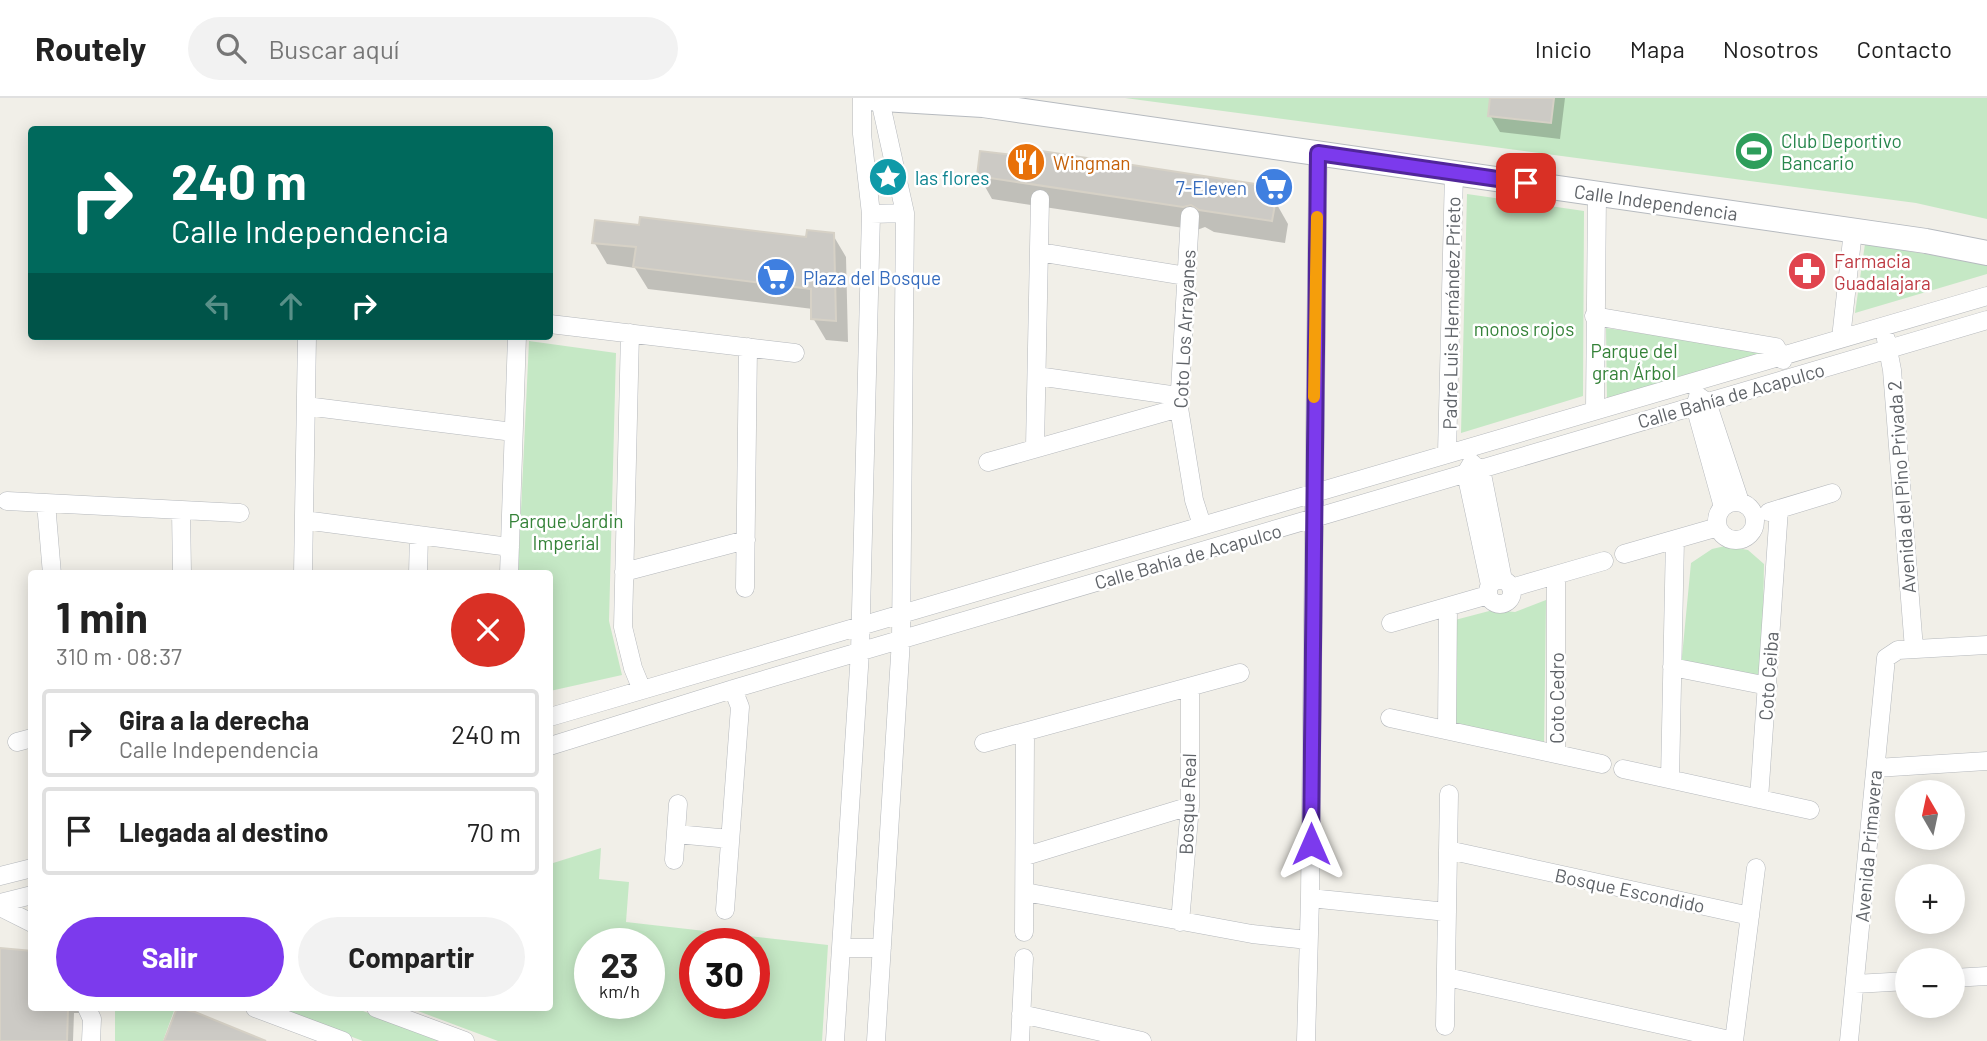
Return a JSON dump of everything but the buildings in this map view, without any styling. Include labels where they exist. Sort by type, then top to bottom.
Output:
[{"type":"street","name":"Calle Independencia","points":[[872,98],[983,106],[1853,230],[1987,253]]},
{"type":"street","points":[[872,98],[905,213],[902,614],[876,1041]]},
{"type":"street","points":[[835,1041],[860,652],[871,214],[862,134],[872,98]]},
{"type":"street","points":[[1306,1041],[1318,153]]},
{"type":"street","name":"Padre Luis Hernández Prieto","points":[[1447,453],[1454,173]]},
{"type":"street","points":[[1595,410],[1597,194]]},
{"type":"street","points":[[1035,447],[1040,199]]},
{"type":"street","points":[[871,214],[905,213]]},
{"type":"street","name":"Coto Los Arrayanes","points":[[1190,216],[1178,402],[1194,500],[1202,525]]},
{"type":"street","points":[[1840,338],[1853,230]]},
{"type":"street","points":[[1039,252],[1186,276]]},
{"type":"street","name":"Calle Bahía de Acapulco","points":[[553,745],[733,689],[1312,520],[1472,463],[1698,396],[1781,355],[1987,296]]},
{"type":"street","points":[[1594,316],[1776,347],[1788,378]]},
{"type":"street","name":"Calle Bahía de Acapulco","points":[[553,716],[1447,453],[1472,463],[1595,410],[1698,396],[1788,378],[1987,320]]},
{"type":"street","points":[[553,324],[795,353]]},
{"type":"street","name":"Avenida del Pino Privada 2","points":[[1884,325],[1913,649]]},
{"type":"street","points":[[629,333],[625,635],[642,690]]},
{"type":"street","points":[[303,570],[307,340]]},
{"type":"street","points":[[509,570],[517,340]]},
{"type":"street","points":[[745,588],[748,347]]},
{"type":"street","points":[[1037,376],[1178,402]]},
{"type":"street","points":[[1698,396],[1731,504],[1753,514],[1752,530],[1745,537],[1735,539],[1726,536],[1718,527],[1718,513],[1731,504]]},
{"type":"street","points":[[988,462],[1178,402]]},
{"type":"street","points":[[306,406],[513,432]]},
{"type":"street","points":[[1472,463],[1498,587]]},
{"type":"street","name":"Coto Ceiba","points":[[1759,799],[1777,552],[1772,511],[1832,493]]},
{"type":"street","points":[[7,501],[240,513]]},
{"type":"street","points":[[46,503],[52,570]]},
{"type":"street","points":[[181,510],[182,570]]},
{"type":"street","points":[[304,520],[510,547]]},
{"type":"street","points":[[1624,555],[1718,527]]},
{"type":"street","points":[[1752,530],[1777,552]]},
{"type":"street","points":[[418,570],[419,535]]},
{"type":"street","points":[[1670,779],[1675,539]]},
{"type":"street","points":[[624,572],[746,540]]},
{"type":"street","points":[[1391,623],[1448,607],[1498,587],[1556,575],[1604,561]]},
{"type":"street","name":"Coto Cedro","points":[[1390,718],[1556,754],[1556,575]]},
{"type":"street","points":[[1447,730],[1448,607]]},
{"type":"street","points":[[1913,649],[1987,645]]},
{"type":"street","name":"Avenida Primavera","points":[[1849,1041],[1886,658],[1890,652],[1913,649]]},
{"type":"street","points":[[1672,667],[1768,686]]},
{"type":"street","points":[[984,743],[1025,734],[1240,673]]},
{"type":"street","name":"Bosque Real","points":[[1180,922],[1189,806],[1190,687]]},
{"type":"street","points":[[725,910],[740,707],[733,689]]},
{"type":"street","points":[[1024,932],[1025,734]]},
{"type":"street","points":[[1556,754],[1602,764]]},
{"type":"street","points":[[1876,768],[1987,761]]},
{"type":"street","points":[[1623,769],[1810,810]]},
{"type":"street","points":[[1445,1026],[1449,794]]},
{"type":"street","points":[[674,860],[678,804]]},
{"type":"street","points":[[1026,856],[1189,806]]},
{"type":"street","points":[[676,834],[730,839]]},
{"type":"street","name":"Bosque Escondido","points":[[1448,850],[1750,916]]},
{"type":"street","points":[[1447,977],[1734,1041],[1756,868]]},
{"type":"street","points":[[0,876],[28,869]]},
{"type":"street","points":[[1025,892],[1180,922],[1308,940]]},
{"type":"street","points":[[0,905],[28,896]]},
{"type":"street","points":[[1310,898],[1447,912]]},
{"type":"street","points":[[0,905],[28,921]]},
{"type":"street","points":[[841,948],[882,948]]},
{"type":"street","points":[[1020,1041],[1024,958]]},
{"type":"street","points":[[1965,977],[1987,976]]},
{"type":"street","points":[[1855,984],[1895,982]]},
{"type":"street","points":[[262,1011],[334,1039]]},
{"type":"street","points":[[384,1011],[465,1041]]},
{"type":"street","points":[[91,1041],[93,1012]]},
{"type":"street","points":[[1021,1014],[1142,1041]]},
{"type":"green space","name":"Club Deportivo Bancario","points":[[1125,98],[1987,98],[1987,219],[1916,203]]},
{"type":"green space","name":"monos rojos","points":[[1467,194],[1584,211],[1583,396],[1461,433]]},
{"type":"green space","points":[[1865,244],[1987,264],[1987,274],[1855,313]]},
{"type":"green space","name":"Parque del gran Árbol","points":[[1606,328],[1769,352],[1607,399]]},
{"type":"green space","name":"Parque Jardin Imperial","points":[[529,341],[616,353],[609,621],[622,675],[553,690],[553,570],[518,570]]},
{"type":"green space","points":[[1725,546],[1748,550],[1764,564],[1762,681],[1681,667],[1691,563],[1712,549]]},
{"type":"green space","points":[[1546,600],[1544,748],[1452,733],[1455,620],[1493,610],[1515,612]]},
{"type":"green space","points":[[601,848],[599,879],[629,882],[626,922],[679,928],[679,1019],[770,1019],[770,938],[828,945],[822,1041],[498,1041],[418,1011],[553,1011],[553,863]]},
{"type":"green space","points":[[115,1011],[174,1011],[163,1041],[115,1041]]},
{"type":"green space","points":[[283,1011],[363,1011],[443,1041],[363,1041]]},
{"type":"slow traffic","points":[[1314,397],[1317,217]]},
{"type":"place","name":"Club Deportivo Bancario","points":[[1754,151]]},
{"type":"place","name":"Wingman","points":[[1026,162]]},
{"type":"place","name":"las flores","points":[[888,177]]},
{"type":"place","name":"7-Eleven","points":[[1274,187]]},
{"type":"place","name":"Farmacia Guadalajara","points":[[1807,271]]},
{"type":"place","name":"Plaza del Bosque","points":[[776,277]]},
{"type":"route","points":[[1311,844],[1312,520],[1318,153],[1526,183]]}]
